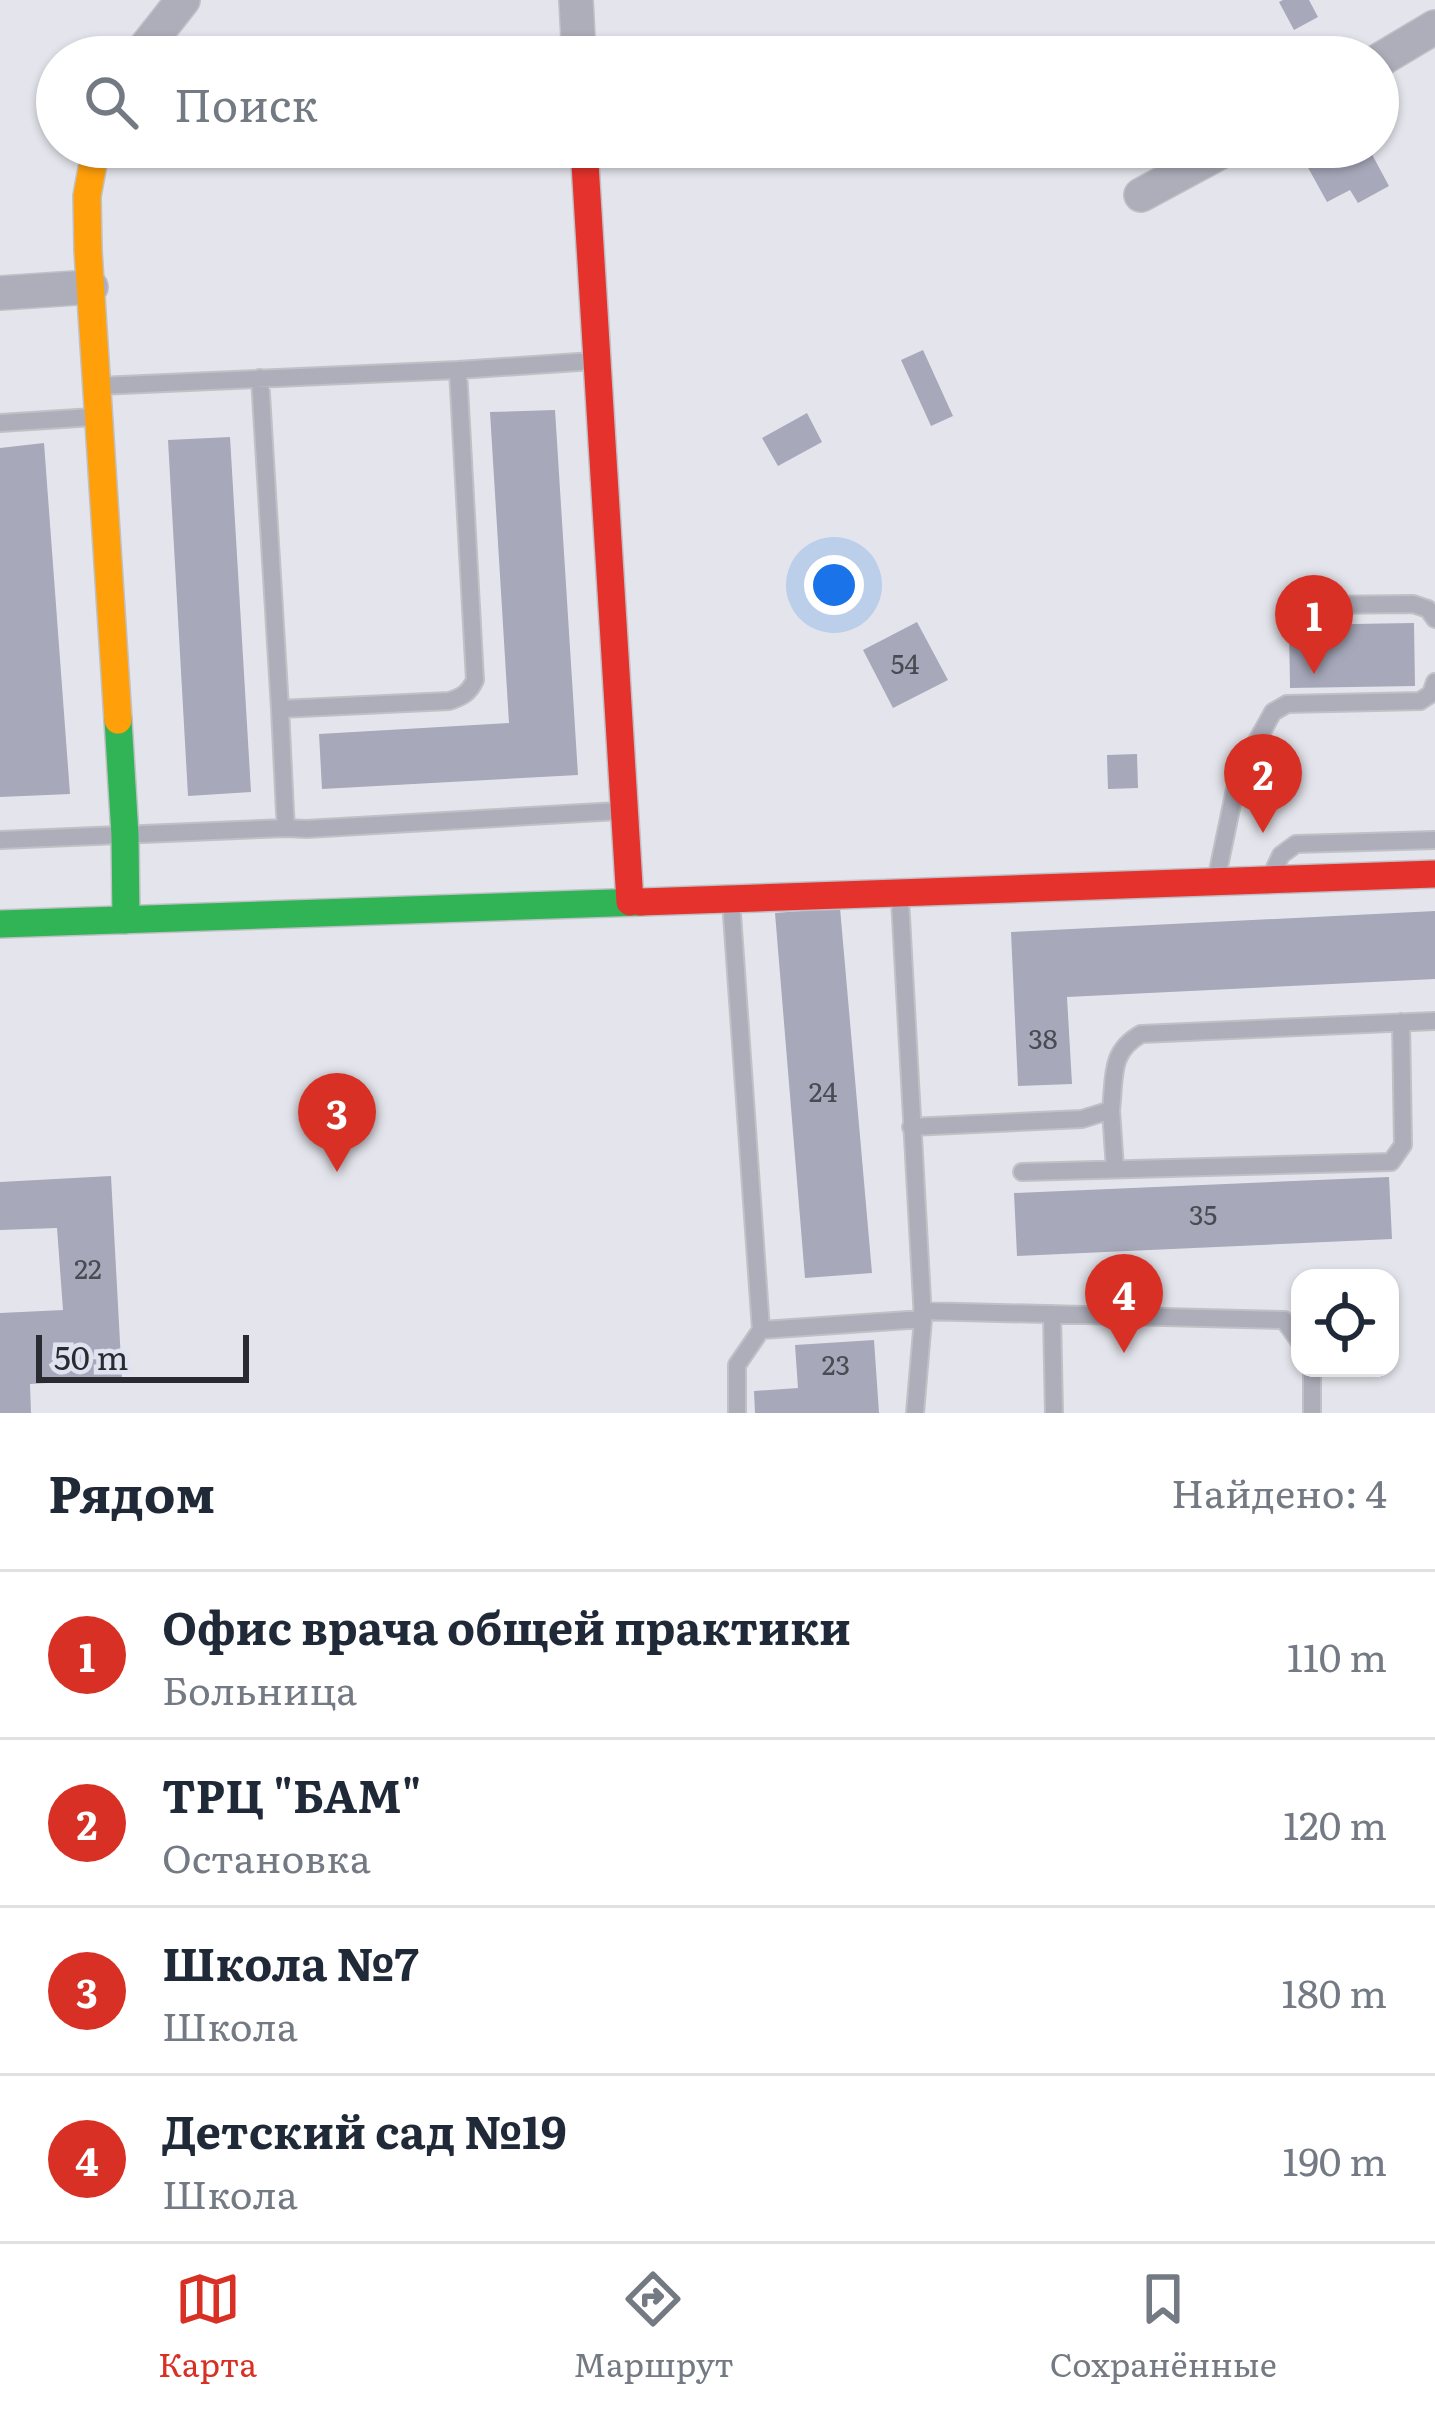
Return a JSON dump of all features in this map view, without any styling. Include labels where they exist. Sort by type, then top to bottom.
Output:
[{"type":"street","points":[[155,36],[183,0]]},
{"type":"street","points":[[576,0],[578,36]]},
{"type":"street","points":[[1399,48],[1435,27]]},
{"type":"street","points":[[92,168],[87,196],[125,835],[125,920]]},
{"type":"street","points":[[585,168],[630,902]]},
{"type":"street","points":[[1141,195],[1191,168]]},
{"type":"street","points":[[0,293],[91,287]]},
{"type":"street","points":[[0,924],[1435,874]]},
{"type":"lane","points":[[98,386],[597,361]]},
{"type":"lane","points":[[280,709],[449,701],[471,689],[476,669],[458,370]]},
{"type":"lane","points":[[260,378],[286,828]]},
{"type":"lane","points":[[0,423],[100,416]]},
{"type":"lane","points":[[1319,605],[1413,604],[1428,609],[1435,619]]},
{"type":"lane","points":[[1215,883],[1238,775],[1273,712],[1287,704],[1420,701],[1431,694],[1435,682]]},
{"type":"lane","points":[[0,840],[625,811]]},
{"type":"lane","points":[[1270,880],[1281,855],[1296,844],[1435,840]]},
{"type":"lane","points":[[900,894],[922,1315],[915,1413]]},
{"type":"lane","points":[[730,899],[761,1330],[737,1364],[737,1413]]},
{"type":"lane","points":[[1115,1169],[1112,1110],[1117,1059],[1125,1043],[1141,1034],[1435,1021]]},
{"type":"lane","points":[[1022,1172],[1391,1162],[1403,1144],[1401,1022]]},
{"type":"lane","points":[[911,1127],[1082,1119],[1112,1110]]},
{"type":"lane","points":[[761,1330],[922,1315],[1052,1314],[1284,1320],[1291,1330]]},
{"type":"lane","points":[[1052,1314],[1054,1413]]},
{"type":"lane","points":[[1312,1377],[1312,1413]]},
{"type":"building","points":[[1309,0],[1318,17],[1294,30],[1279,2]]},
{"type":"building","points":[[1308,168],[1379,168],[1389,186],[1358,203],[1350,190],[1327,202]]},
{"type":"building","points":[[923,350],[953,416],[931,426],[901,360]]},
{"type":"building","points":[[555,410],[578,775],[322,789],[319,734],[509,723],[490,412]]},
{"type":"building","points":[[807,413],[822,442],[778,466],[762,438]]},
{"type":"building","points":[[230,437],[251,792],[188,796],[168,440]]},
{"type":"building","points":[[44,443],[70,794],[0,797],[0,448]]},
{"type":"building","points":[[917,622],[948,680],[893,708],[863,650]]},
{"type":"building","points":[[1414,623],[1415,686],[1290,688],[1289,625]]},
{"type":"building","points":[[1137,754],[1138,788],[1108,789],[1107,755]]},
{"type":"building","points":[[840,908],[872,1273],[805,1278],[775,913]]},
{"type":"building","points":[[1435,911],[1435,979],[1067,997],[1072,1084],[1018,1086],[1011,932]]},
{"type":"building","points":[[111,1176],[122,1379],[30,1384],[31,1413],[0,1413],[0,1313],[63,1310],[57,1228],[0,1230],[0,1182]]},
{"type":"building","points":[[1389,1177],[1392,1239],[1017,1256],[1014,1193]]},
{"type":"building","points":[[874,1340],[879,1413],[755,1413],[754,1391],[798,1388],[795,1345]]},
{"type":"traffic: fast","points":[[118,720],[126,920]]},
{"type":"traffic: fast","points":[[0,924],[641,902]]},
{"type":"traffic: slow","points":[[92,168],[87,196],[88,250],[118,720]]},
{"type":"traffic: jam","points":[[585,168],[630,902]]},
{"type":"traffic: jam","points":[[641,902],[1435,874]]},
{"type":"place","name":"Офис врача общей практики","points":[[1314,674]]},
{"type":"place","name":"ТРЦ \"БАМ\"","points":[[1263,833]]},
{"type":"place","name":"Школа №7","points":[[337,1172]]},
{"type":"place","name":"Детский сад №19","points":[[1124,1353]]}]
